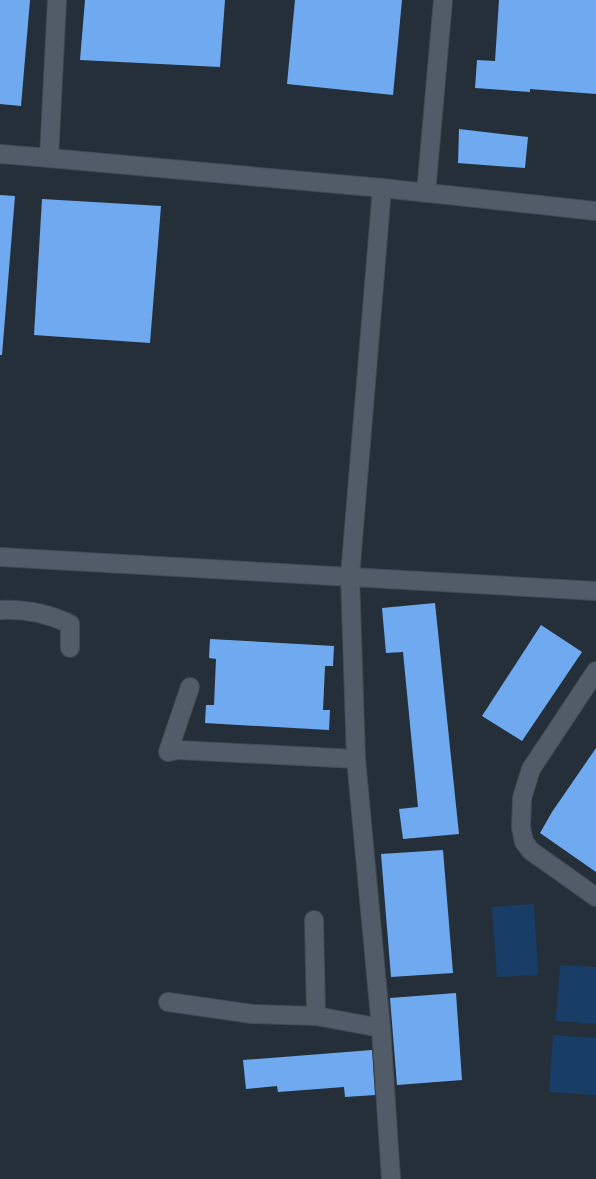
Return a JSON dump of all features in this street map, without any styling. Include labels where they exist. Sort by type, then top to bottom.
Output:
[{"type":"lane","points":[[49,158],[57,0]]},
{"type":"lane","points":[[426,193],[443,0]]},
{"type":"lane","points":[[0,154],[382,188],[596,211]]},
{"type":"lane","points":[[382,188],[350,576],[356,759],[381,1028],[391,1179]]},
{"type":"lane","points":[[0,557],[596,591]]},
{"type":"lane","points":[[0,610],[20,609],[52,615],[70,624],[70,648]]},
{"type":"lane","points":[[596,671],[531,769],[522,798],[521,827],[524,842],[531,851],[596,897]]},
{"type":"lane","points":[[190,687],[176,745],[356,759]]},
{"type":"lane","points":[[315,920],[316,1016]]},
{"type":"lane","points":[[168,1002],[252,1014],[316,1016],[381,1028]]},
{"type":"shaded area","points":[[534,904],[538,975],[497,977],[492,907]]},
{"type":"shaded area","points":[[560,965],[596,967],[596,1024],[556,1021]]},
{"type":"shaded area","points":[[553,1035],[596,1038],[596,1095],[549,1092]]},
{"type":"building","points":[[0,0],[30,0],[21,106],[0,104]]},
{"type":"building","points":[[85,0],[225,0],[220,67],[80,60]]},
{"type":"building","points":[[295,0],[402,0],[393,95],[287,84]]},
{"type":"building","points":[[499,0],[596,0],[596,94],[475,88],[477,60],[495,61]]},
{"type":"building","points":[[459,129],[528,137],[525,168],[458,163]]},
{"type":"building","points":[[0,195],[15,196],[2,355],[0,355]]},
{"type":"building","points":[[42,199],[161,206],[150,343],[34,335]]},
{"type":"building","points":[[435,603],[459,834],[403,839],[399,809],[418,807],[403,652],[386,653],[382,608]]},
{"type":"building","points":[[541,625],[582,652],[522,741],[482,716]]},
{"type":"building","points":[[210,639],[334,646],[333,666],[325,666],[323,710],[330,710],[329,730],[205,723],[206,705],[214,705],[216,659],[209,658]]},
{"type":"building","points":[[596,748],[596,872],[540,833]]},
{"type":"building","points":[[443,850],[453,973],[391,977],[381,854]]},
{"type":"building","points":[[456,993],[462,1080],[397,1085],[390,998]]},
{"type":"building","points":[[372,1050],[375,1095],[345,1097],[344,1087],[278,1092],[277,1086],[246,1089],[243,1060]]}]
